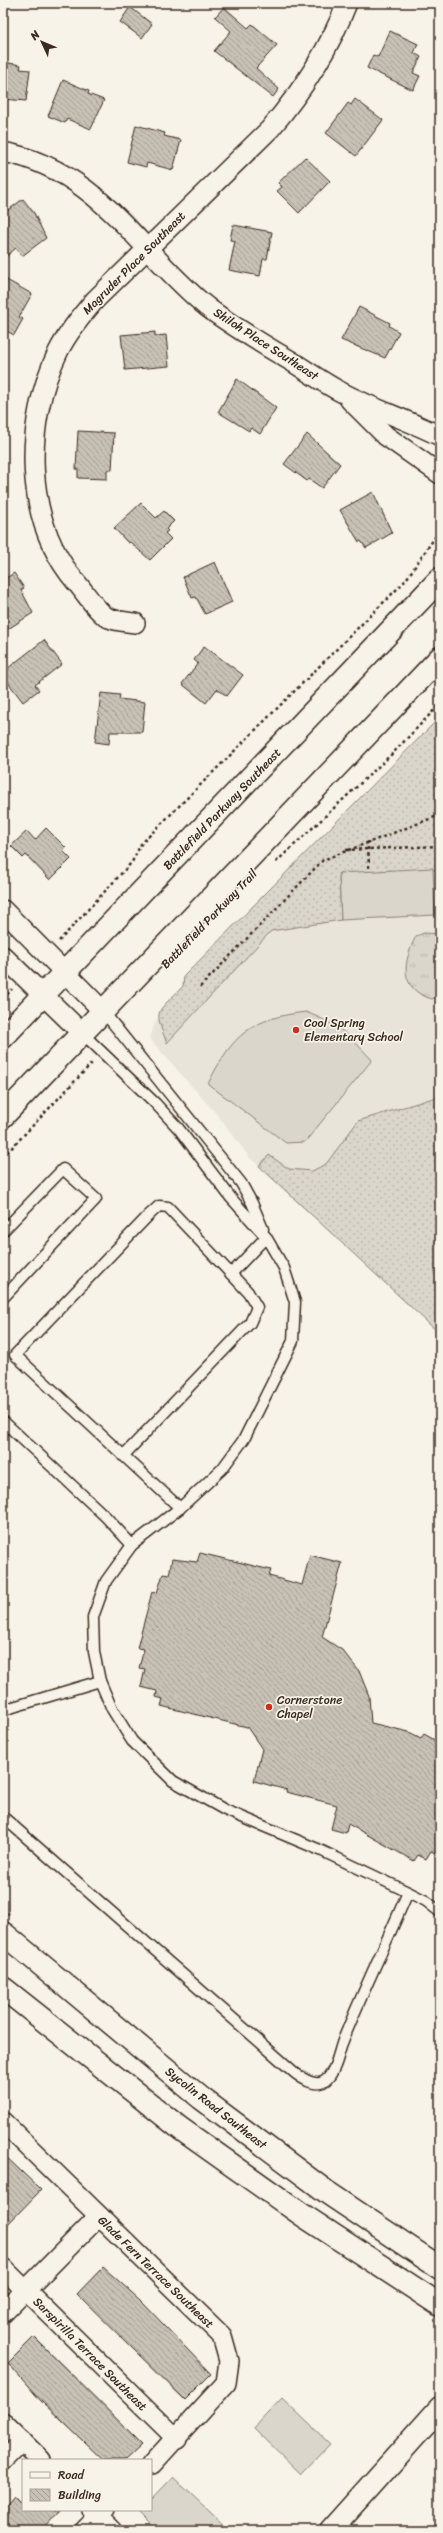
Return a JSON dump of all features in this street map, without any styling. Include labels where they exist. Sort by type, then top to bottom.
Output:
[{"type":"main road","name":"Battlefield Parkway Southeast","points":[[3,1037],[440,579]]},
{"type":"main road","points":[[3,1116],[440,658]]},
{"type":"main road","name":"Sycolin Road Southeast","points":[[8,1925],[201,2098],[328,2193],[440,2268]]},
{"type":"main road","points":[[3,1988],[181,2129],[301,2214],[440,2305]]},
{"type":"main road","points":[[331,2530],[440,2408]]},
{"type":"street","name":"Magruder Place Southeast","points":[[135,623],[106,617],[66,571],[52,542],[42,513],[35,481],[34,446],[37,413],[45,383],[58,351],[75,324],[95,300],[270,129],[290,106],[325,53],[347,3]]},
{"type":"street","name":"Shiloh Place Southeast","points":[[3,152],[41,164],[68,177],[95,195],[207,306],[234,326],[343,393],[440,436]]},
{"type":"street","name":"Shiloh Place Southeast","points":[[343,393],[386,436],[440,474]]},
{"type":"street","points":[[3,910],[104,1011]]},
{"type":"street","points":[[3,956],[82,1033]]},
{"type":"street","name":"Glade Fern Terrace Southeast","points":[[3,2122],[222,2336],[229,2361],[226,2383],[177,2439],[152,2464]]},
{"type":"street","points":[[3,2313],[98,2216]]},
{"type":"street","name":"Sarspirilla Terrace Southeast","points":[[3,2268],[177,2439]]},
{"type":"street","points":[[3,2423],[40,2459]]},
{"type":"street","points":[[3,2460],[22,2441]]},
{"type":"street","points":[[85,2530],[98,2512],[111,2530]]},
{"type":"lane","points":[[104,1011],[241,1184],[252,1202],[266,1237],[284,1268],[295,1302],[292,1341],[244,1439],[222,1469],[180,1508],[132,1545],[106,1581],[93,1617],[94,1652],[100,1681],[112,1709],[132,1741],[173,1781],[225,1810],[320,1850],[408,1892],[426,1901],[440,1912]]},
{"type":"lane","points":[[82,1033],[101,1053],[155,1103],[179,1129],[231,1198],[266,1237]]},
{"type":"lane","points":[[3,1231],[63,1169],[96,1199],[3,1298]]},
{"type":"lane","points":[[123,1456],[250,1323],[257,1307],[248,1292],[168,1207],[159,1206],[15,1355],[123,1456],[180,1508]]},
{"type":"lane","points":[[230,1274],[266,1237]]},
{"type":"lane","points":[[3,1421],[85,1497],[132,1545]]},
{"type":"lane","points":[[3,1710],[100,1681]]},
{"type":"lane","points":[[3,1817],[300,2077],[313,2082],[320,2083],[328,2079],[344,2038],[408,1892]]},
{"type":"path","points":[[47,954],[132,862],[141,844],[405,581],[440,530]]},
{"type":"path","name":"Battlefield Parkway Trail","points":[[272,865],[393,753],[440,704]]},
{"type":"path","points":[[200,987],[323,860],[344,850],[440,815]]},
{"type":"path","points":[[368,841],[369,869]]},
{"type":"path","points":[[344,850],[440,846]]},
{"type":"path","points":[[3,999],[25,977]]},
{"type":"path","points":[[3,1157],[101,1053]]},
{"type":"path","points":[[3,1908],[8,1925]]},
{"type":"shaded area","name":"Cool Spring Elementary School","points":[[440,720],[440,1334],[250,1158],[219,1117],[150,1039],[155,1022]]},
{"type":"green space","points":[[440,717],[440,910],[437,870],[339,873],[341,920],[271,931],[167,1043],[160,1023],[160,1011],[183,986],[184,976]]},
{"type":"green space","points":[[433,868],[435,915],[341,920],[339,873]]},
{"type":"green space","points":[[424,933],[440,934],[440,995],[432,999],[413,989],[406,974],[408,955],[416,936]]},
{"type":"green space","points":[[306,1012],[342,1031],[372,1060],[305,1142],[286,1143],[208,1084],[226,1053],[235,1041],[245,1032],[257,1024],[271,1019]]},
{"type":"green space","points":[[440,1096],[440,1334],[259,1166],[269,1155],[289,1169],[312,1171],[326,1164],[358,1121]]},
{"type":"green space","points":[[282,2398],[330,2444],[301,2474],[254,2428]]},
{"type":"green space","points":[[173,2477],[229,2530],[157,2530],[139,2512],[152,2511],[152,2499]]},
{"type":"building","points":[[130,7],[152,24],[142,38],[120,22]]},
{"type":"building","points":[[224,7],[248,28],[252,24],[277,45],[256,68],[279,89],[273,97],[214,51],[231,31],[215,17]]},
{"type":"building","points":[[390,31],[418,44],[414,53],[421,57],[413,73],[420,76],[413,90],[367,68],[373,55],[378,57]]},
{"type":"building","points":[[3,62],[21,65],[20,69],[30,70],[26,101],[3,99]]},
{"type":"building","points":[[63,80],[89,91],[88,94],[104,100],[91,129],[67,119],[65,123],[48,116]]},
{"type":"building","points":[[355,99],[383,120],[356,156],[326,133],[348,103],[351,105]]},
{"type":"building","points":[[136,125],[165,133],[164,136],[181,140],[173,170],[147,163],[146,167],[127,162]]},
{"type":"building","points":[[305,157],[330,181],[299,213],[277,191],[282,187],[278,183]]},
{"type":"building","points":[[23,199],[34,213],[46,238],[22,256],[16,248],[3,259],[3,214]]},
{"type":"building","points":[[233,225],[272,232],[267,259],[263,259],[260,276],[229,270],[235,241],[230,240]]},
{"type":"building","points":[[3,278],[32,294],[19,317],[23,319],[14,335],[3,329]]},
{"type":"building","points":[[359,307],[390,323],[389,326],[399,332],[385,358],[341,340]]},
{"type":"building","points":[[155,332],[155,336],[166,335],[169,366],[125,370],[121,335]]},
{"type":"building","points":[[237,379],[276,408],[260,434],[251,428],[249,431],[218,412]]},
{"type":"building","points":[[78,431],[114,433],[112,470],[107,470],[107,479],[78,478],[78,469],[76,469]]},
{"type":"building","points":[[307,434],[340,464],[322,488],[309,479],[307,481],[284,464]]},
{"type":"building","points":[[373,492],[392,533],[366,548],[361,541],[359,542],[340,510]]},
{"type":"building","points":[[141,503],[156,518],[164,511],[174,521],[166,529],[168,531],[165,533],[171,539],[150,560],[130,542],[128,543],[114,528]]},
{"type":"building","points":[[215,562],[232,602],[205,614],[196,597],[192,598],[183,577]]},
{"type":"building","points":[[14,573],[24,588],[21,590],[33,613],[8,629],[3,621],[3,580]]},
{"type":"building","points":[[44,640],[62,664],[35,685],[39,690],[23,702],[3,676],[3,672]]},
{"type":"building","points":[[204,646],[243,675],[227,696],[217,689],[206,703],[182,684],[198,663],[194,660]]},
{"type":"building","points":[[101,693],[120,695],[119,699],[145,702],[142,732],[110,732],[109,744],[95,742]]},
{"type":"building","points":[[46,828],[66,848],[63,851],[71,859],[50,880],[26,855],[23,858],[11,846],[27,831],[35,840]]},
{"type":"building","name":"Cornerstone Chapel","points":[[200,1553],[271,1570],[269,1576],[302,1585],[310,1555],[342,1563],[322,1637],[342,1650],[359,1671],[369,1696],[371,1723],[409,1732],[421,1738],[424,1734],[440,1743],[440,1856],[431,1851],[426,1859],[418,1855],[414,1861],[348,1824],[346,1833],[331,1829],[337,1805],[286,1792],[287,1790],[254,1781],[262,1749],[247,1727],[161,1706],[163,1699],[156,1697],[157,1691],[141,1687],[145,1669],[139,1668],[144,1649],[137,1648],[152,1592],[157,1593],[163,1574],[169,1575],[172,1559],[197,1562]]},
{"type":"building","points":[[3,2154],[41,2190],[3,2229]]},
{"type":"building","points":[[103,2267],[140,2300],[211,2374],[185,2400],[77,2294]]},
{"type":"building","points":[[34,2337],[142,2444],[126,2459],[102,2459],[41,2401],[8,2363]]},
{"type":"building","points":[[14,2497],[22,2505],[22,2511],[59,2511],[41,2530],[3,2530],[3,2510]]},
{"type":"place","name":"Cool Spring Elementary School","points":[[296,1030]]},
{"type":"place","name":"Cornerstone Chapel","points":[[269,1707]]}]
